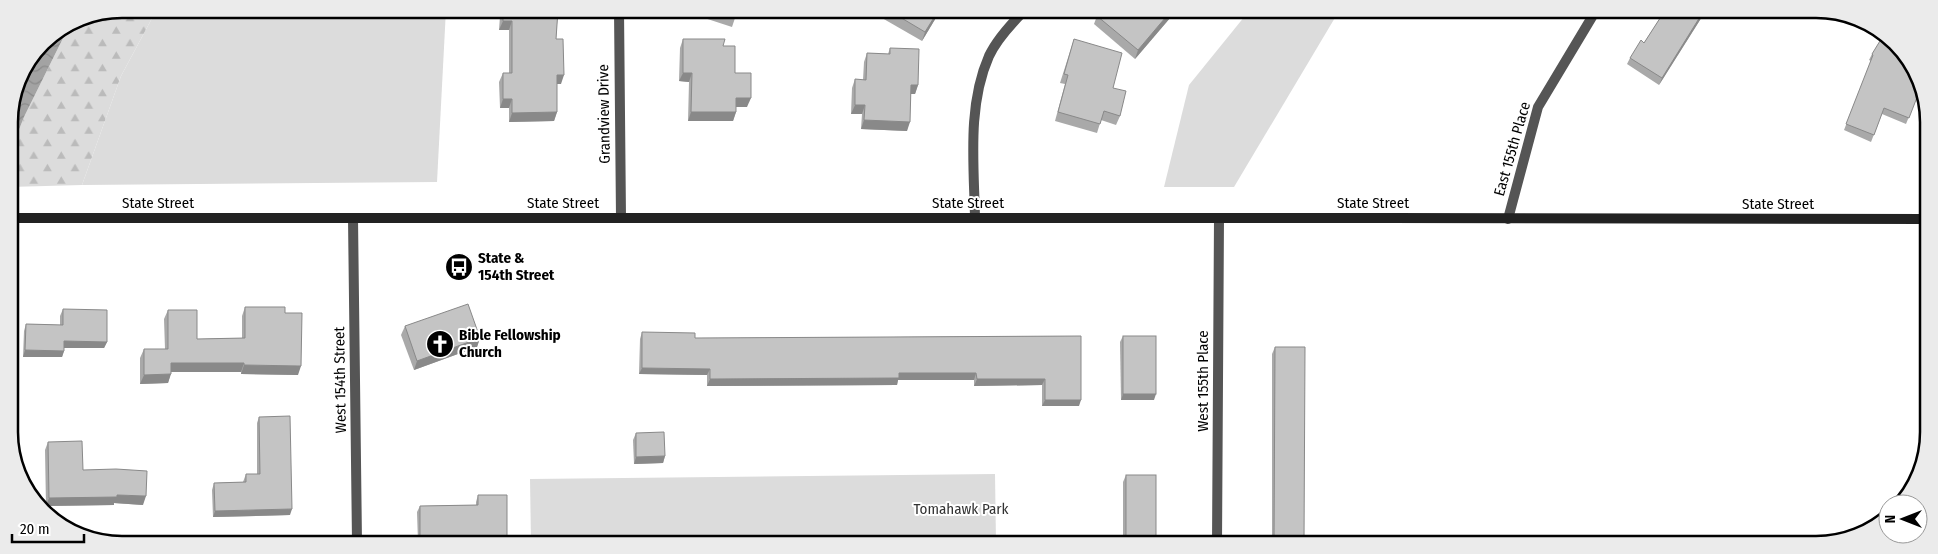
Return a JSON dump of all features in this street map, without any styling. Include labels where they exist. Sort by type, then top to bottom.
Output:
[{"type":"main road","name":"State Street","points":[[18,218],[1920,219]]},
{"type":"street","name":"Grandview Drive","points":[[619,18],[621,218]]},
{"type":"street","points":[[975,218],[973,144],[977,94],[989,55],[1017,18]]},
{"type":"street","name":"East 155th Place","points":[[1508,219],[1538,107],[1591,18]]},
{"type":"street","name":"West 154th Street","points":[[353,218],[357,536]]},
{"type":"street","name":"West 155th Place","points":[[1217,536],[1219,218]]},
{"type":"green space","points":[[108,18],[152,18],[121,76],[82,185],[18,187],[18,132],[65,34],[88,23]]},
{"type":"green space","points":[[152,18],[446,18],[437,182],[82,185],[121,76]]},
{"type":"green space","points":[[1243,18],[1335,18],[1234,187],[1164,187],[1189,85]]},
{"type":"green space","name":"Tomahawk Park","points":[[995,474],[996,536],[531,536],[530,479]]},
{"type":"water","points":[[65,34],[18,132],[18,108],[28,75],[43,53]]},
{"type":"building","points":[[503,18],[557,18],[556,39],[563,39],[564,75],[557,75],[557,112],[512,113],[512,99],[503,99],[503,73],[512,73],[512,21],[503,21]]},
{"type":"building","points":[[901,18],[934,18],[925,32]]},
{"type":"building","points":[[1099,18],[1165,18],[1138,50]]},
{"type":"building","points":[[1660,18],[1699,18],[1662,78],[1630,58],[1641,40],[1644,43]]},
{"type":"building","points":[[683,39],[725,39],[723,46],[735,46],[735,73],[751,73],[751,98],[736,98],[736,112],[691,112],[692,73],[683,73]]},
{"type":"building","points":[[1074,39],[1122,53],[1113,88],[1126,91],[1120,116],[1104,111],[1100,124],[1058,112],[1068,75],[1064,74]]},
{"type":"building","points":[[1881,40],[1885,43],[1895,53],[1910,75],[1917,96],[1909,118],[1884,108],[1874,135],[1846,124],[1872,54]]},
{"type":"building","points":[[890,48],[919,49],[918,85],[911,85],[910,122],[864,120],[865,105],[855,105],[855,79],[866,80],[867,53],[890,54]]},
{"type":"building","name":"Bible Fellowship Church","points":[[468,304],[480,338],[417,361],[405,326]]},
{"type":"building","points":[[245,307],[285,307],[285,313],[302,313],[301,366],[244,365],[244,363],[171,363],[171,374],[144,375],[144,349],[168,349],[168,310],[197,310],[197,339],[245,338]]},
{"type":"building","points":[[63,309],[107,310],[107,342],[64,341],[64,351],[25,350],[26,324],[63,325]]},
{"type":"building","points":[[642,332],[695,333],[695,338],[1081,336],[1081,400],[1045,400],[1045,379],[977,379],[976,373],[899,373],[899,378],[710,379],[710,369],[642,368]]},
{"type":"building","points":[[1123,336],[1156,336],[1156,394],[1123,394]]},
{"type":"building","points":[[1275,347],[1305,347],[1304,536],[1274,536]]},
{"type":"building","points":[[290,416],[292,509],[215,511],[214,483],[246,482],[246,474],[260,474],[259,417]]},
{"type":"building","points":[[664,432],[665,456],[636,457],[636,433]]},
{"type":"building","points":[[82,441],[83,470],[116,469],[147,471],[146,496],[117,495],[117,497],[49,498],[48,442]]},
{"type":"building","points":[[1126,475],[1156,475],[1156,536],[1126,536]]},
{"type":"building","points":[[478,495],[507,495],[507,536],[420,536],[420,506],[478,505]]},
{"type":"place","name":"State & 154th Street","points":[[459,267]]},
{"type":"place","name":"Bible Fellowship Church","points":[[440,344]]}]
